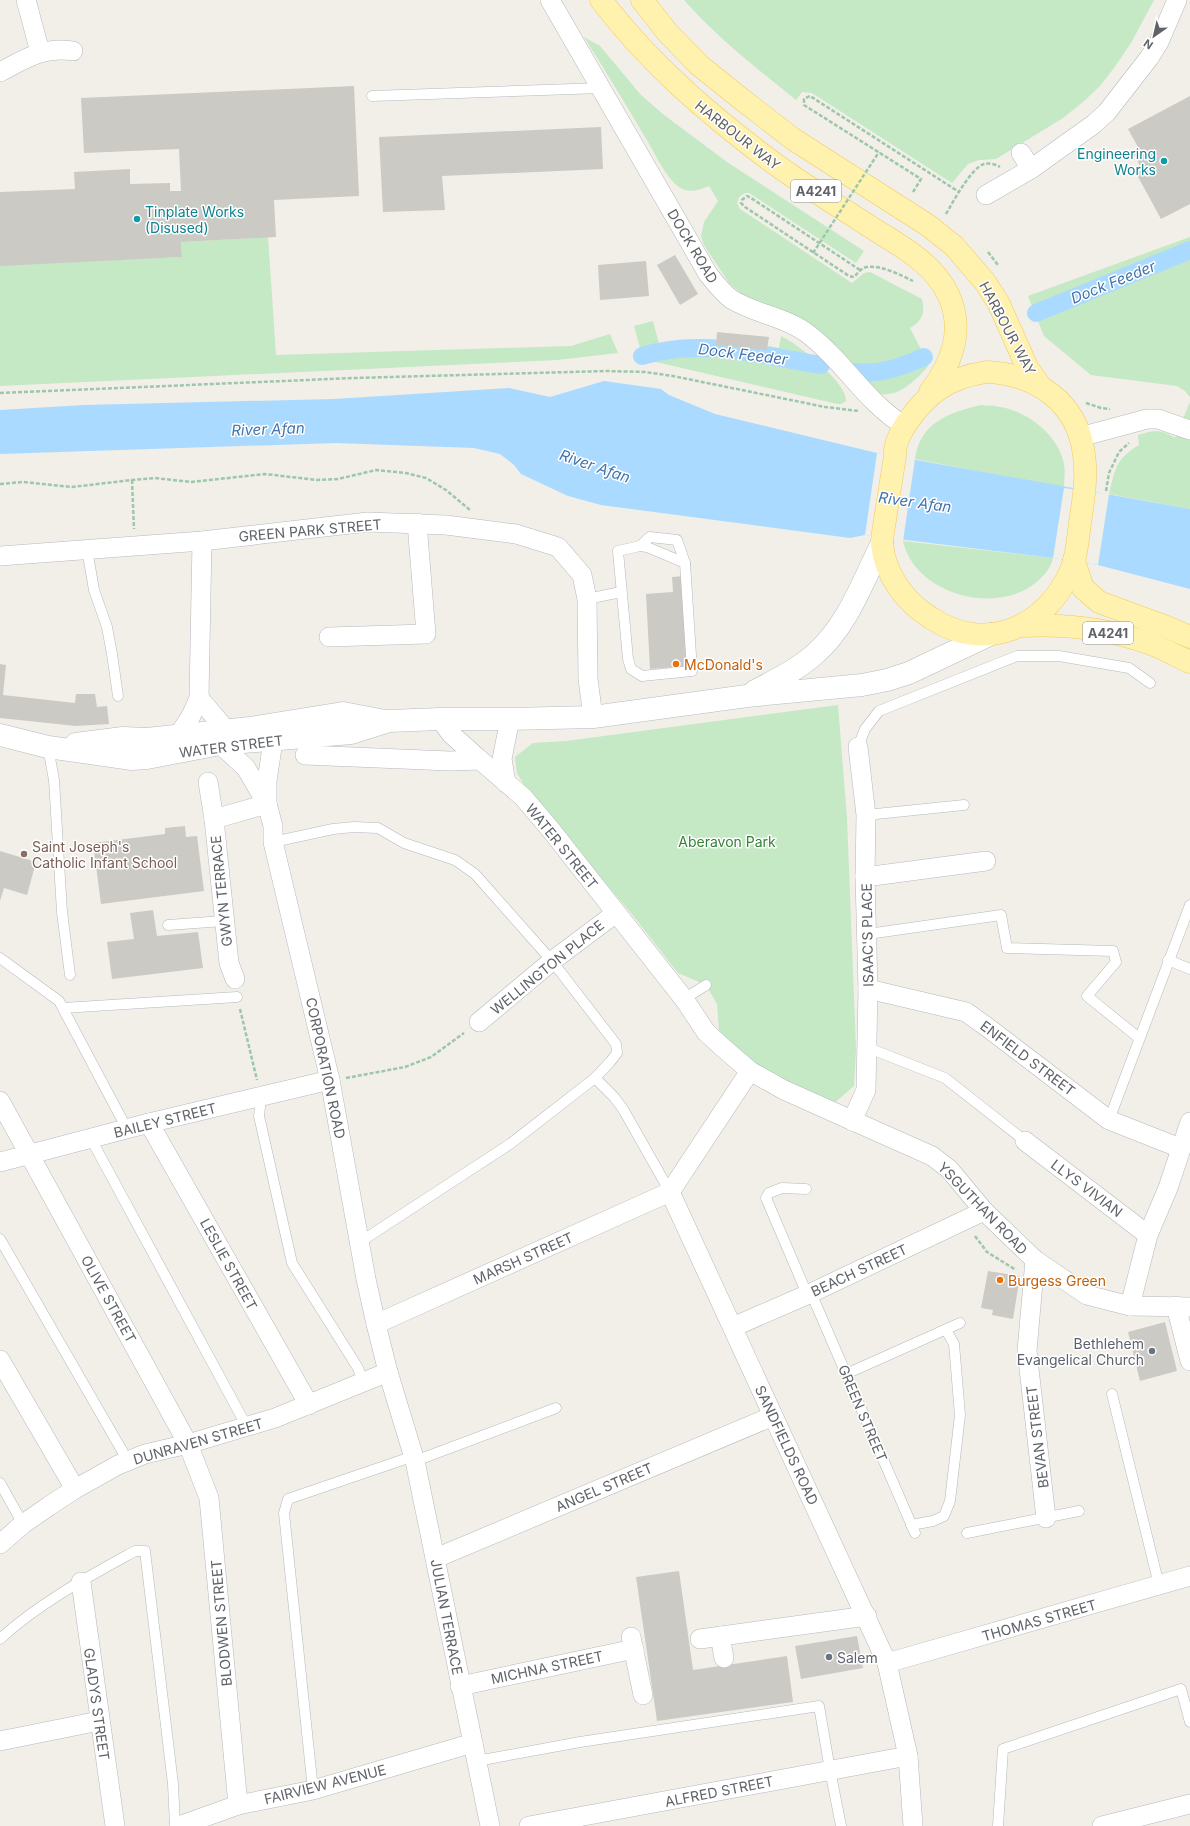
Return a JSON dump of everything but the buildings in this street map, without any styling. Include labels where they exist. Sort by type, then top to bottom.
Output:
[{"type":"main road","name":"HARBOUR WAY","points":[[601,0],[654,62],[689,97],[772,162],[910,252],[937,275],[948,294],[954,310],[956,327],[955,341],[952,356],[941,378],[922,403]]},
{"type":"main road","name":"HARBOUR WAY","points":[[642,0],[667,32],[699,65],[735,94],[793,139],[929,226],[954,246],[985,282],[999,304],[1027,367],[1040,386]]},
{"type":"main road","name":"A4241","points":[[986,372],[1005,373],[1024,378],[1040,386],[1058,400],[1071,417],[1080,437],[1095,490],[1074,561],[1067,578],[1054,599],[1045,609],[1021,626],[1006,632],[974,635],[957,631],[938,623],[922,613],[899,590],[888,567],[884,555],[882,540],[895,456],[894,449],[905,426],[922,403],[932,393],[949,382],[968,375],[986,372]]},
{"type":"main road","name":"A4241","points":[[1074,561],[1083,588],[1099,602],[1190,637]]},
{"type":"main road","name":"A4241","points":[[1021,626],[1045,625],[1118,634],[1151,644],[1190,662]]},
{"type":"street","points":[[26,0],[40,52]]},
{"type":"street","name":"DOCK ROAD","points":[[550,0],[708,274],[730,298],[742,305],[789,323],[808,333],[880,407],[893,419],[905,426]]},
{"type":"street","points":[[986,194],[1031,169],[1094,124],[1106,112],[1149,58],[1159,42],[1177,0]]},
{"type":"street","points":[[0,72],[40,52],[59,49],[73,51]]},
{"type":"street","points":[[1021,153],[1031,169]]},
{"type":"street","points":[[1080,437],[1148,419],[1158,419],[1190,430]]},
{"type":"street","name":"GREEN PARK STREET","points":[[0,556],[202,541],[368,522],[446,525],[516,534],[558,547],[582,575],[587,599],[588,678],[593,717]]},
{"type":"street","points":[[329,637],[426,634],[417,523]]},
{"type":"street","name":"WATER STREET","points":[[747,696],[793,670],[809,659],[831,637],[851,607],[882,540]]},
{"type":"street","points":[[178,736],[191,716],[199,698],[202,541]]},
{"type":"street","name":"WATER STREET","points":[[48,747],[123,738],[147,739],[178,736],[273,740],[352,732],[389,722],[440,719],[593,717],[747,696],[862,685],[887,680],[909,673],[991,634]]},
{"type":"street","name":"CORPORATION ROAD","points":[[199,698],[224,738],[246,768],[267,804],[273,826],[273,842],[330,1080],[366,1279],[388,1372],[400,1408]]},
{"type":"street","name":"WATER STREET","points":[[0,735],[48,747],[132,759],[147,758],[224,738],[250,728],[343,713],[389,722]]},
{"type":"street","name":"WATER STREET","points":[[440,719],[451,734],[523,797],[552,830],[684,999],[706,1032],[750,1071]]},
{"type":"street","points":[[506,783],[502,759],[510,719]]},
{"type":"street","points":[[250,728],[273,740],[267,781],[267,804]]},
{"type":"street","name":"ISAAC'S PLACE","points":[[852,1122],[866,1090],[868,989],[868,934],[865,877],[866,815],[858,747]]},
{"type":"street","points":[[305,754],[450,761],[480,760]]},
{"type":"street","name":"GWYN TERRACE","points":[[208,782],[214,819],[230,976]]},
{"type":"street","name":"GWYN TERRACE","points":[[214,819],[267,804]]},
{"type":"street","points":[[865,877],[986,861]]},
{"type":"street","name":"WELLINGTON PLACE","points":[[480,1022],[552,961],[616,913]]},
{"type":"street","name":"ENFIELD STREET","points":[[868,989],[966,1012],[1109,1120],[1180,1148]]},
{"type":"street","points":[[670,1192],[750,1071]]},
{"type":"street","name":"YSGUTHAN ROAD","points":[[750,1071],[784,1090],[852,1122],[932,1156],[949,1169],[1034,1269],[1087,1295],[1130,1306],[1183,1306]]},
{"type":"street","name":"BAILEY STREET","points":[[0,1162],[127,1130],[149,1123],[330,1080]]},
{"type":"street","name":"OLIVE STREET","points":[[0,1101],[188,1444]]},
{"type":"street","points":[[1130,1306],[1148,1235],[1168,1188],[1180,1148],[1190,1122]]},
{"type":"street","name":"LESLIE STREET","points":[[149,1123],[309,1405]]},
{"type":"street","name":"LLYS VIVIAN","points":[[1025,1141],[1148,1235]]},
{"type":"street","name":"MARSH STREET","points":[[376,1324],[670,1192]]},
{"type":"street","name":"SANDFIELDS ROAD","points":[[670,1192],[734,1327],[773,1416],[867,1616],[887,1663],[908,1756],[913,1826]]},
{"type":"street","name":"BEACH STREET","points":[[734,1327],[809,1294],[984,1211]]},
{"type":"street","name":"BEVAN STREET","points":[[1034,1269],[1027,1351],[1046,1518]]},
{"type":"street","points":[[1183,1306],[1190,1362]]},
{"type":"street","points":[[0,1360],[75,1489]]},
{"type":"street","name":"DUNRAVEN STREET","points":[[0,1544],[23,1524],[75,1489],[128,1461],[145,1454],[188,1444],[275,1418],[388,1372]]},
{"type":"street","name":"JULIAN TERRACE","points":[[400,1408],[415,1458],[436,1558],[460,1686],[490,1826]]},
{"type":"street","name":"ANGEL STREET","points":[[436,1558],[773,1416]]},
{"type":"street","name":"BLODWEN STREET","points":[[188,1444],[210,1498],[238,1805]]},
{"type":"street","name":"THOMAS STREET","points":[[887,1663],[1190,1576]]},
{"type":"street","name":"GLADYS STREET","points":[[81,1582],[99,1721],[115,1826]]},
{"type":"street","points":[[700,1639],[867,1616]]},
{"type":"street","points":[[720,1636],[724,1658]]},
{"type":"street","name":"MICHNA STREET","points":[[460,1686],[632,1642],[643,1695]]},
{"type":"street","points":[[0,1741],[99,1721]]},
{"type":"street","name":"FAIRVIEW AVENUE","points":[[179,1826],[238,1805],[313,1790],[475,1752]]},
{"type":"street","name":"ALFRED STREET","points":[[530,1826],[908,1756]]},
{"type":"street","points":[[1102,1826],[1190,1804]]},
{"type":"lane","points":[[372,96],[601,88]]},
{"type":"lane","points":[[640,546],[650,537],[677,540],[685,563],[692,671],[642,676],[631,670],[628,659],[618,551],[640,546],[647,547],[685,563]]},
{"type":"lane","points":[[87,549],[94,590],[107,627],[118,696]]},
{"type":"lane","points":[[587,599],[621,592]]},
{"type":"lane","points":[[858,747],[865,729],[879,711],[1017,656],[1059,656],[1129,668],[1150,683]]},
{"type":"lane","points":[[48,747],[54,780],[62,912],[70,975]]},
{"type":"lane","points":[[866,815],[964,806]]},
{"type":"lane","points":[[273,842],[334,829],[354,827],[378,828],[404,843],[455,860],[475,874],[552,961],[616,1044],[617,1053],[595,1078],[510,1144],[360,1242]]},
{"type":"lane","points":[[1109,1120],[1190,905]]},
{"type":"lane","points":[[868,934],[1001,915],[1007,948],[1113,952],[1116,962],[1087,996],[1139,1038]]},
{"type":"lane","points":[[168,925],[224,920]]},
{"type":"lane","points":[[0,958],[59,1001],[127,1130]]},
{"type":"lane","points":[[1168,960],[1190,969]]},
{"type":"lane","points":[[64,1008],[230,976]]},
{"type":"lane","points":[[684,999],[706,985]]},
{"type":"lane","points":[[866,1047],[945,1078],[1025,1141]]},
{"type":"lane","points":[[595,1078],[614,1097],[623,1109],[670,1192]]},
{"type":"lane","points":[[261,1096],[259,1116],[292,1263],[358,1368],[363,1382]]},
{"type":"lane","points":[[91,1139],[247,1427]]},
{"type":"lane","name":"GREEN STREET","points":[[806,1189],[782,1188],[768,1193],[766,1198],[846,1374],[913,1529],[944,1516],[950,1501],[960,1415],[954,1344],[946,1330]]},
{"type":"lane","points":[[0,1239],[128,1461]]},
{"type":"lane","points":[[846,1374],[960,1323]]},
{"type":"lane","points":[[1112,1394],[1159,1585]]},
{"type":"lane","points":[[313,1790],[284,1513],[288,1499],[415,1458],[556,1408]]},
{"type":"lane","points":[[0,1483],[23,1524]]},
{"type":"lane","points":[[967,1533],[1079,1511]]},
{"type":"lane","points":[[0,1639],[16,1625],[81,1582],[134,1551],[145,1551],[173,1784],[176,1826]]},
{"type":"lane","points":[[998,1826],[1003,1750],[1181,1689],[1190,1722]]},
{"type":"lane","points":[[475,1752],[580,1742],[819,1706],[841,1826]]},
{"type":"path","points":[[906,189],[912,193],[921,178],[804,105],[804,99],[810,96],[959,192],[946,214]]},
{"type":"path","points":[[813,253],[879,152]]},
{"type":"path","points":[[868,164],[874,168]]},
{"type":"path","points":[[860,270],[751,198],[747,196],[743,198],[741,203],[744,207],[851,277],[867,267],[886,270],[918,284]]},
{"type":"path","points":[[0,393],[362,378],[614,371],[645,372],[673,376],[825,407],[864,412],[877,410],[880,407]]},
{"type":"path","points":[[1095,490],[1108,472],[1119,452],[1129,444],[1126,424]]},
{"type":"path","points":[[0,484],[23,482],[72,488],[155,478],[191,482],[266,474],[317,480],[338,479],[376,470],[406,473],[426,478],[446,490],[474,512]]},
{"type":"path","points":[[132,480],[135,546]]},
{"type":"path","points":[[230,976],[261,1096]]},
{"type":"path","points":[[330,1080],[405,1067],[431,1057],[480,1022]]},
{"type":"path","points":[[964,1221],[987,1252],[1007,1266],[1034,1269]]},
{"type":"green space","points":[[684,0],[1154,0],[1131,43],[1114,68],[1100,86],[1083,102],[1063,118],[996,159],[979,160],[968,164],[952,183],[812,93],[802,92],[796,100],[724,40]]},
{"type":"green space","points":[[584,37],[600,46],[641,95],[664,115],[727,162],[864,251],[856,263],[749,193],[745,193],[739,197],[737,203],[740,209],[852,283],[864,273],[870,272],[922,299],[922,316],[918,322],[910,328],[929,365],[914,381],[902,390],[895,393],[881,394],[744,296],[729,283],[704,245],[701,236],[704,222],[718,201],[709,186],[690,191],[679,187],[669,177]]},
{"type":"green space","points":[[268,237],[276,355],[571,346],[610,334],[618,353],[557,360],[0,386],[0,265],[182,257],[181,242]]},
{"type":"green space","points":[[1190,237],[1190,397],[1185,391],[1177,386],[1091,375],[1044,336],[1028,296]]},
{"type":"green space","points":[[653,321],[660,348],[696,344],[767,350],[768,346],[779,348],[781,336],[809,355],[831,374],[844,393],[846,401],[841,404],[837,404],[643,359],[634,326]]},
{"type":"green space","points":[[1190,402],[1190,509],[1109,494],[1117,466],[1125,455],[1139,445],[1138,435],[1157,431],[1166,433],[1175,438]]},
{"type":"green space","points":[[981,405],[998,406],[1020,413],[1030,418],[1047,432],[1059,450],[1064,463],[1064,488],[915,459],[918,446],[923,436],[938,421],[947,416]]},
{"type":"green space","points":[[903,541],[1053,558],[1050,566],[1043,576],[1024,590],[1005,597],[983,598],[962,595],[942,587],[924,576],[911,560]]},
{"type":"green space","name":"Aberavon Park","points":[[838,705],[847,818],[856,1049],[854,1086],[832,1105],[785,1081],[753,1062],[719,1031],[717,1004],[706,985],[678,973],[635,918],[527,790],[517,773],[515,757],[533,743],[566,741]]},
{"type":"water","name":"River Afan","points":[[604,381],[661,389],[669,395],[715,414],[877,453],[1190,509],[1190,589],[1098,565],[1053,558],[865,535],[850,538],[601,505],[568,496],[521,474],[514,465],[500,454],[474,448],[336,443],[0,454],[0,410],[84,405],[334,399],[509,388],[550,397]]},
{"type":"pier","points":[[877,453],[915,459],[903,541],[865,535]]},
{"type":"pier","points":[[1064,488],[1109,494],[1098,565],[1053,558]]},
{"type":"waterway","name":"Dock Feeder","points":[[1036,313],[1190,250]]},
{"type":"waterway","name":"Dock Feeder","points":[[642,356],[687,348],[709,348],[754,353],[821,365]]},
{"type":"waterway","name":"Dock Feeder","points":[[855,372],[864,373],[882,371],[907,364],[924,357]]},
{"type":"place","name":"Engineering Works","points":[[1164,161]]},
{"type":"place","name":"Tinplate Works (Disused)","points":[[137,219]]},
{"type":"place","name":"McDonald's","points":[[676,664]]},
{"type":"place","name":"Saint Joseph's Catholic Infant School","points":[[24,854]]},
{"type":"place","name":"Burgess Green","points":[[1000,1280]]},
{"type":"place","name":"Bethlehem Evangelical Church","points":[[1152,1351]]},
{"type":"place","name":"Salem","points":[[829,1657]]}]
